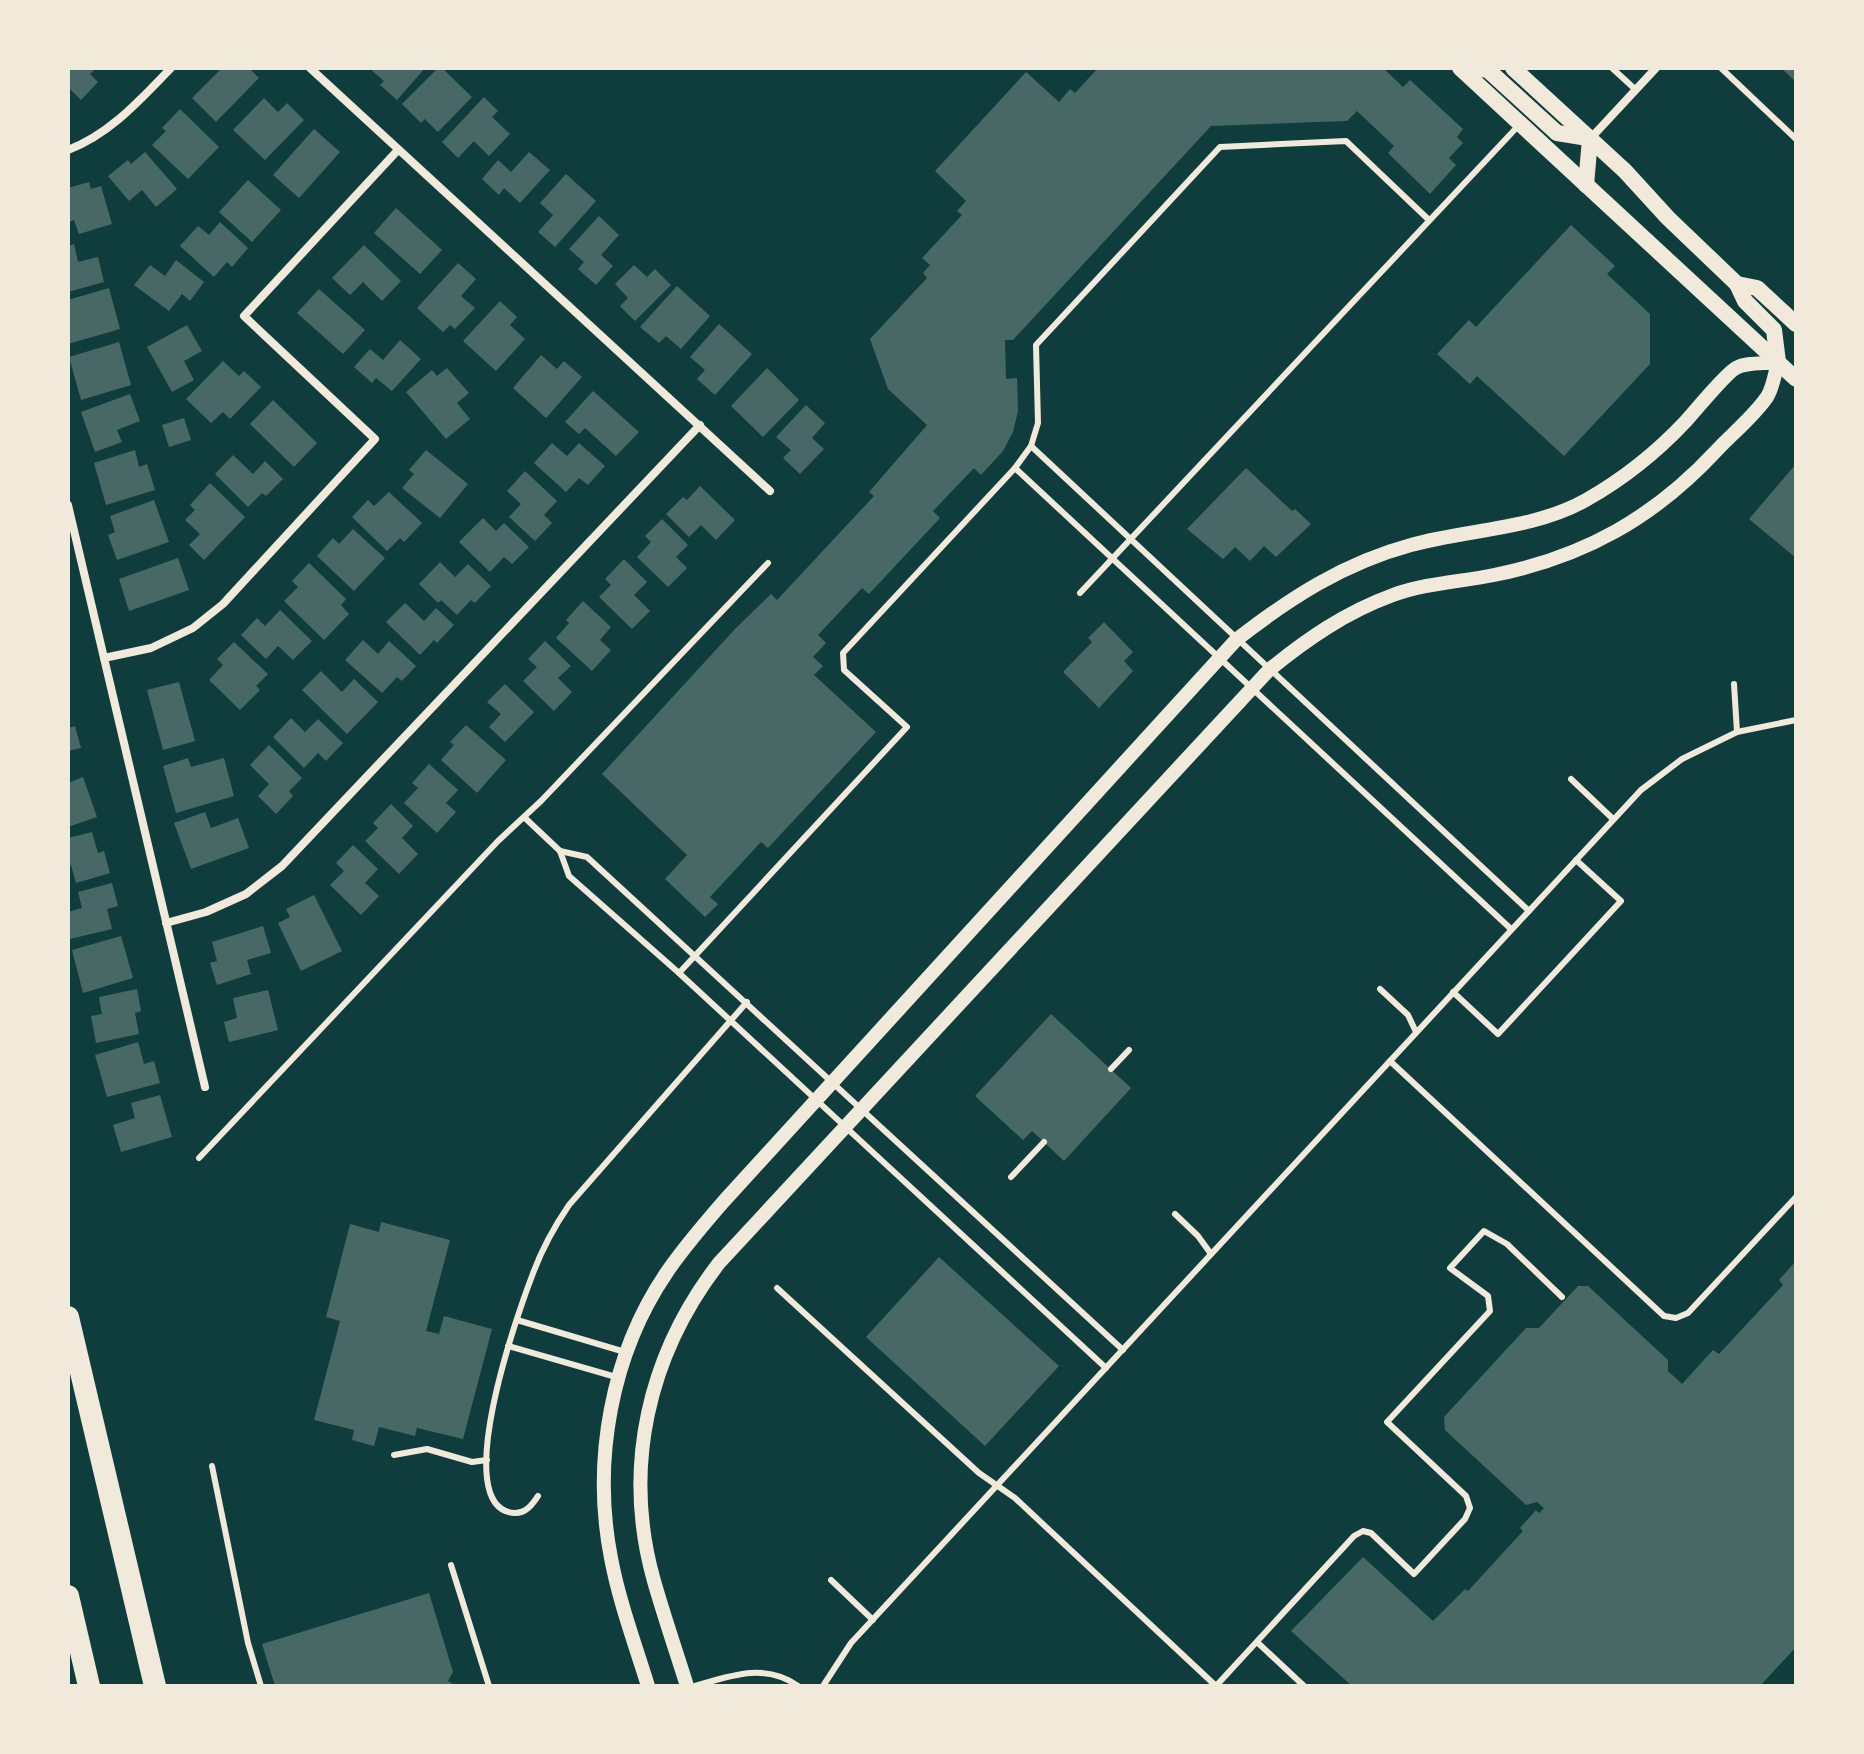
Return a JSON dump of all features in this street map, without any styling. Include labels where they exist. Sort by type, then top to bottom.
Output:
[{"type":"highway","points":[[68,1317],[155,1686]]},
{"type":"highway","points":[[68,1596],[89,1686]]},
{"type":"main road","points":[[1460,68],[1796,379]]},
{"type":"main road","points":[[1475,68],[1488,70],[1557,133],[1590,139]]},
{"type":"main road","points":[[1513,68],[1625,171],[1668,218],[1737,284],[1745,301],[1774,330],[1778,362]]},
{"type":"main road","points":[[1586,185],[1590,139]]},
{"type":"main road","points":[[1737,284],[1757,288],[1796,324]]},
{"type":"main road","points":[[1778,362],[1796,363]]},
{"type":"street","points":[[68,150],[100,135],[171,68]]},
{"type":"street","points":[[310,68],[770,491]]},
{"type":"street","points":[[1590,139],[1656,68]]},
{"type":"street","points":[[104,658],[151,648],[193,628],[223,604],[375,439],[244,316],[398,150]]},
{"type":"street","points":[[648,1686],[611,1559],[604,1468],[608,1424],[626,1352],[666,1274],[688,1244],[832,1080],[1236,640],[1293,597],[1360,562],[1412,544],[1528,523],[1583,502],[1627,476],[1662,446],[1736,367],[1778,362],[1768,395],[1693,476],[1655,509],[1605,538],[1538,565],[1491,576],[1434,583],[1393,595],[1341,617],[1269,670],[719,1263],[696,1293],[660,1366],[647,1415],[640,1469],[642,1523],[653,1579],[687,1686]]},
{"type":"street","points":[[166,923],[206,912],[246,894],[282,866],[700,425]]},
{"type":"street","points":[[68,505],[205,1087]]},
{"type":"lane","points":[[1612,68],[1636,90]]},
{"type":"lane","points":[[1721,68],[1796,139]]},
{"type":"lane","points":[[1080,593],[1520,124]]},
{"type":"lane","points":[[679,973],[907,727],[844,670],[843,653],[1015,468],[1031,446],[1038,423],[1036,345],[1220,147],[1346,141],[1429,220]]},
{"type":"lane","points":[[1031,446],[1529,911]]},
{"type":"lane","points":[[1015,468],[1511,929]]},
{"type":"lane","points":[[199,1158],[498,841],[768,563]]},
{"type":"lane","points":[[1734,684],[1737,732]]},
{"type":"lane","points":[[823,1686],[851,1643],[1641,790],[1682,759],[1737,732],[1796,720]]},
{"type":"lane","points":[[1571,779],[1613,819]]},
{"type":"lane","points":[[524,817],[560,851],[569,876],[679,973],[1106,1368]]},
{"type":"lane","points":[[560,851],[587,857],[1123,1350]]},
{"type":"lane","points":[[1453,992],[1498,1034],[1621,901],[1576,860]]},
{"type":"lane","points":[[1380,989],[1408,1015],[1416,1032]]},
{"type":"lane","points":[[538,1496],[530,1508],[517,1513],[504,1511],[492,1501],[488,1489],[486,1441],[500,1371],[532,1274],[553,1229],[569,1205],[747,1002]]},
{"type":"lane","points":[[1111,1069],[1129,1050]]},
{"type":"lane","points":[[1390,1061],[1664,1316],[1676,1318],[1688,1313],[1796,1197]]},
{"type":"lane","points":[[1011,1177],[1044,1142]]},
{"type":"lane","points":[[1175,1214],[1211,1254]]},
{"type":"lane","points":[[777,1288],[979,1473],[1015,1498],[1216,1686],[1354,1536],[1363,1531],[1371,1533],[1414,1574],[1465,1519],[1470,1508],[1466,1496],[1387,1422],[1490,1311],[1488,1296],[1450,1268],[1484,1231],[1507,1244],[1562,1297]]},
{"type":"lane","points":[[517,1320],[626,1352]]},
{"type":"lane","points":[[508,1346],[618,1377]]},
{"type":"lane","points":[[394,1455],[427,1449],[472,1462],[487,1460]]},
{"type":"lane","points":[[212,1466],[248,1643],[261,1686]]},
{"type":"lane","points":[[451,1565],[489,1686]]},
{"type":"lane","points":[[831,1580],[873,1620]]},
{"type":"lane","points":[[1257,1642],[1304,1686]]},
{"type":"lane","points":[[695,1686],[741,1672],[765,1673],[798,1686]]},
{"type":"building","points":[[68,68],[96,68],[90,74],[98,82],[81,100],[68,87]]},
{"type":"building","points":[[222,68],[249,68],[259,78],[216,122],[192,98]]},
{"type":"building","points":[[369,68],[425,68],[397,100],[380,85],[384,81]]},
{"type":"building","points":[[438,68],[442,68],[472,97],[438,132],[425,119],[421,123],[402,104]]},
{"type":"building","points":[[1098,68],[1383,68],[1403,87],[1410,80],[1463,129],[1457,137],[1463,143],[1449,158],[1456,165],[1430,194],[1388,153],[1394,146],[1357,111],[1347,121],[1211,126],[1013,340],[1005,340],[1006,379],[1017,378],[1018,411],[1013,432],[1003,451],[981,475],[974,468],[933,511],[940,518],[869,594],[862,588],[818,635],[826,643],[813,657],[823,666],[814,675],[876,732],[768,848],[761,842],[710,897],[718,904],[705,917],[665,879],[687,855],[602,774],[735,629],[771,594],[777,600],[874,496],[869,492],[927,425],[888,389],[870,339],[927,278],[923,273],[930,265],[922,258],[962,215],[957,211],[966,201],[935,171],[1026,72],[1059,102],[1070,89],[1075,93]]},
{"type":"building","points":[[1781,68],[1796,68],[1796,82]]},
{"type":"building","points":[[484,97],[498,111],[492,117],[510,134],[489,156],[474,141],[458,158],[442,142]]},
{"type":"building","points":[[264,98],[278,112],[287,103],[304,120],[265,160],[233,130]]},
{"type":"building","points":[[180,109],[219,147],[188,179],[152,145],[166,131],[162,128]]},
{"type":"building","points":[[314,129],[340,152],[299,198],[273,175]]},
{"type":"building","points":[[145,152],[177,189],[156,207],[142,190],[129,201],[108,176],[128,160],[131,164]]},
{"type":"building","points":[[529,152],[550,170],[520,203],[504,188],[499,195],[482,179],[498,160],[511,172]]},
{"type":"building","points":[[566,174],[596,201],[555,247],[538,232],[553,215],[540,203]]},
{"type":"building","points":[[248,180],[281,210],[252,242],[219,212]]},
{"type":"building","points":[[89,182],[91,189],[101,186],[112,224],[79,234],[74,220],[68,222],[68,188]]},
{"type":"building","points":[[396,208],[442,250],[420,274],[374,233]]},
{"type":"building","points":[[599,216],[619,235],[601,255],[613,266],[596,285],[578,269],[584,262],[569,249]]},
{"type":"building","points":[[220,222],[248,248],[232,267],[227,262],[214,277],[180,246],[198,226],[209,235]]},
{"type":"building","points":[[1571,225],[1615,266],[1607,274],[1650,314],[1650,364],[1564,456],[1477,376],[1470,384],[1437,354],[1469,320],[1476,327]]},
{"type":"building","points":[[74,244],[78,262],[98,257],[104,282],[68,292],[68,246]]},
{"type":"building","points":[[364,245],[401,281],[382,301],[363,282],[350,295],[332,278]]},
{"type":"building","points":[[176,260],[204,282],[190,301],[182,294],[169,311],[134,285],[150,265],[165,276]]},
{"type":"building","points":[[458,263],[476,279],[461,296],[475,308],[455,329],[450,325],[443,332],[417,308]]},
{"type":"building","points":[[634,265],[647,277],[655,269],[671,285],[635,321],[620,306],[628,298],[615,284]]},
{"type":"building","points":[[677,286],[710,316],[681,349],[666,336],[659,343],[640,327]]},
{"type":"building","points":[[109,288],[120,329],[68,344],[68,300]]},
{"type":"building","points":[[319,289],[365,330],[343,354],[297,313]]},
{"type":"building","points":[[500,301],[517,317],[510,325],[525,339],[496,371],[463,341]]},
{"type":"building","points":[[719,324],[752,354],[715,395],[697,379],[705,370],[690,357]]},
{"type":"building","points":[[187,325],[202,351],[184,361],[194,380],[172,392],[147,347]]},
{"type":"building","points":[[400,340],[421,359],[392,391],[376,378],[372,383],[354,367],[370,349],[383,360]]},
{"type":"building","points":[[119,342],[131,385],[81,400],[69,357]]},
{"type":"building","points":[[541,355],[557,369],[564,361],[582,377],[546,418],[513,388]]},
{"type":"building","points":[[223,361],[239,376],[244,371],[261,387],[230,419],[223,412],[211,423],[186,399]]},
{"type":"building","points":[[447,368],[469,393],[457,403],[470,419],[446,439],[406,392],[432,370],[437,376]]},
{"type":"building","points":[[767,368],[799,400],[763,437],[731,406]]},
{"type":"building","points":[[593,391],[639,432],[616,456],[585,428],[579,434],[565,422]]},
{"type":"building","points":[[130,394],[140,421],[117,430],[122,442],[95,452],[81,412]]},
{"type":"building","points":[[273,400],[317,443],[294,467],[250,424]]},
{"type":"building","points":[[806,405],[825,423],[812,438],[824,449],[800,474],[783,458],[791,450],[776,437]]},
{"type":"building","points":[[184,418],[191,440],[169,447],[162,425]]},
{"type":"building","points":[[552,443],[567,456],[579,443],[605,466],[588,485],[579,478],[566,492],[534,463]]},
{"type":"building","points":[[135,450],[139,467],[147,464],[155,490],[106,505],[94,463]]},
{"type":"building","points":[[426,450],[468,484],[440,518],[402,488],[414,474],[409,470]]},
{"type":"building","points":[[233,455],[253,474],[265,461],[283,479],[266,496],[262,493],[248,507],[215,474]]},
{"type":"building","points":[[1796,464],[1796,558],[1749,519]]},
{"type":"building","points":[[1246,468],[1292,511],[1295,509],[1311,524],[1276,557],[1264,546],[1250,561],[1235,547],[1223,559],[1187,529]]},
{"type":"building","points":[[525,471],[557,501],[544,515],[552,523],[535,541],[509,517],[521,504],[507,491]]},
{"type":"building","points":[[210,483],[245,517],[204,560],[189,545],[200,534],[185,520],[195,510],[190,505]]},
{"type":"building","points":[[700,486],[735,520],[716,540],[701,525],[689,537],[666,514],[683,497],[687,500]]},
{"type":"building","points":[[389,492],[422,523],[404,542],[400,538],[387,551],[352,517],[368,500],[374,506]]},
{"type":"building","points":[[154,500],[169,542],[117,560],[108,535],[115,532],[110,516]]},
{"type":"building","points":[[483,518],[496,531],[504,523],[529,547],[512,564],[504,557],[490,572],[459,542]]},
{"type":"building","points":[[662,519],[688,545],[676,557],[687,568],[668,587],[637,557],[651,542],[645,536]]},
{"type":"building","points":[[353,529],[385,558],[354,591],[317,556],[333,538],[339,544]]},
{"type":"building","points":[[178,558],[189,590],[129,611],[119,579]]},
{"type":"building","points":[[624,559],[647,582],[634,595],[650,611],[632,629],[599,597],[611,585],[605,579]]},
{"type":"building","points":[[440,562],[455,577],[468,564],[491,586],[475,603],[471,600],[457,615],[441,600],[438,603],[419,584]]},
{"type":"building","points":[[309,563],[346,599],[341,605],[349,614],[324,640],[284,601],[298,587],[292,581]]},
{"type":"building","points":[[583,601],[611,627],[600,640],[611,650],[592,671],[556,638],[569,623],[566,620]]},
{"type":"building","points":[[405,603],[424,621],[436,608],[454,625],[420,655],[386,622]]},
{"type":"building","points":[[280,610],[312,641],[293,660],[278,646],[266,659],[241,635],[257,618],[265,626]]},
{"type":"building","points":[[1104,622],[1133,652],[1124,661],[1133,671],[1099,708],[1063,672],[1092,642],[1088,638]]},
{"type":"building","points":[[363,640],[378,654],[389,641],[416,666],[402,681],[397,677],[382,693],[345,660]]},
{"type":"building","points":[[545,641],[571,666],[558,678],[572,692],[554,711],[523,681],[537,667],[528,659]]},
{"type":"building","points":[[234,642],[268,674],[256,686],[260,690],[240,710],[209,680],[223,665],[217,659]]},
{"type":"building","points":[[321,671],[342,692],[354,679],[378,702],[347,734],[302,690]]},
{"type":"building","points":[[179,682],[195,741],[163,750],[147,690]]},
{"type":"building","points":[[505,684],[534,712],[505,742],[489,727],[501,714],[487,702]]},
{"type":"building","points":[[291,718],[305,732],[318,719],[343,743],[326,761],[318,753],[304,768],[273,737]]},
{"type":"building","points":[[466,725],[506,760],[477,793],[441,760],[454,745],[450,742]]},
{"type":"building","points":[[75,726],[81,748],[68,751],[68,728]]},
{"type":"building","points":[[269,745],[302,778],[289,791],[293,796],[276,814],[258,796],[269,784],[250,765]]},
{"type":"building","points":[[188,758],[191,767],[224,758],[234,796],[176,813],[163,766]]},
{"type":"building","points":[[429,764],[458,790],[446,803],[456,812],[437,833],[404,803],[418,788],[412,783]]},
{"type":"building","points":[[83,777],[97,817],[68,827],[68,783]]},
{"type":"building","points":[[391,804],[413,826],[402,838],[418,854],[399,874],[365,841],[378,828],[373,823]]},
{"type":"building","points":[[205,812],[211,828],[238,818],[249,848],[191,869],[174,823]]},
{"type":"building","points":[[92,832],[98,853],[104,851],[110,873],[76,883],[71,865],[68,866],[68,838]]},
{"type":"building","points":[[353,845],[378,869],[365,883],[379,896],[361,915],[330,885],[344,871],[336,863]]},
{"type":"building","points":[[112,883],[118,906],[107,909],[112,929],[70,939],[68,912],[82,908],[78,892]]},
{"type":"building","points":[[314,895],[342,951],[301,971],[278,923],[290,917],[286,909]]},
{"type":"building","points":[[263,926],[271,953],[247,960],[251,974],[217,985],[210,963],[217,961],[212,942]]},
{"type":"building","points":[[121,936],[133,978],[83,993],[72,950]]},
{"type":"building","points":[[137,989],[141,1011],[135,1013],[139,1034],[96,1043],[91,1016],[102,1014],[99,997]]},
{"type":"building","points":[[268,990],[278,1030],[229,1042],[224,1022],[237,1018],[233,998]]},
{"type":"building","points":[[1051,1014],[1131,1088],[1064,1161],[1032,1131],[1023,1140],[975,1096]]},
{"type":"building","points":[[138,1042],[144,1064],[154,1061],[160,1083],[107,1097],[95,1055]]},
{"type":"building","points":[[160,1095],[172,1137],[121,1152],[113,1125],[135,1118],[131,1103]]},
{"type":"building","points":[[381,1222],[450,1240],[426,1331],[439,1334],[444,1316],[492,1329],[463,1439],[417,1428],[415,1436],[379,1427],[374,1446],[352,1440],[354,1430],[314,1420],[340,1321],[326,1317],[350,1224],[379,1232]]},
{"type":"building","points":[[939,1257],[1059,1366],[985,1446],[866,1337]]},
{"type":"building","points":[[1796,1261],[1796,1647],[1760,1686],[1352,1686],[1291,1631],[1363,1557],[1433,1621],[1465,1589],[1468,1591],[1523,1531],[1520,1528],[1536,1510],[1539,1513],[1544,1508],[1537,1502],[1526,1505],[1445,1430],[1444,1417],[1526,1328],[1539,1328],[1578,1286],[1588,1286],[1668,1360],[1668,1371],[1682,1384],[1713,1350],[1719,1354],[1783,1285],[1779,1280]]},
{"type":"building","points":[[429,1593],[453,1672],[448,1681],[456,1686],[275,1686],[262,1644]]}]
